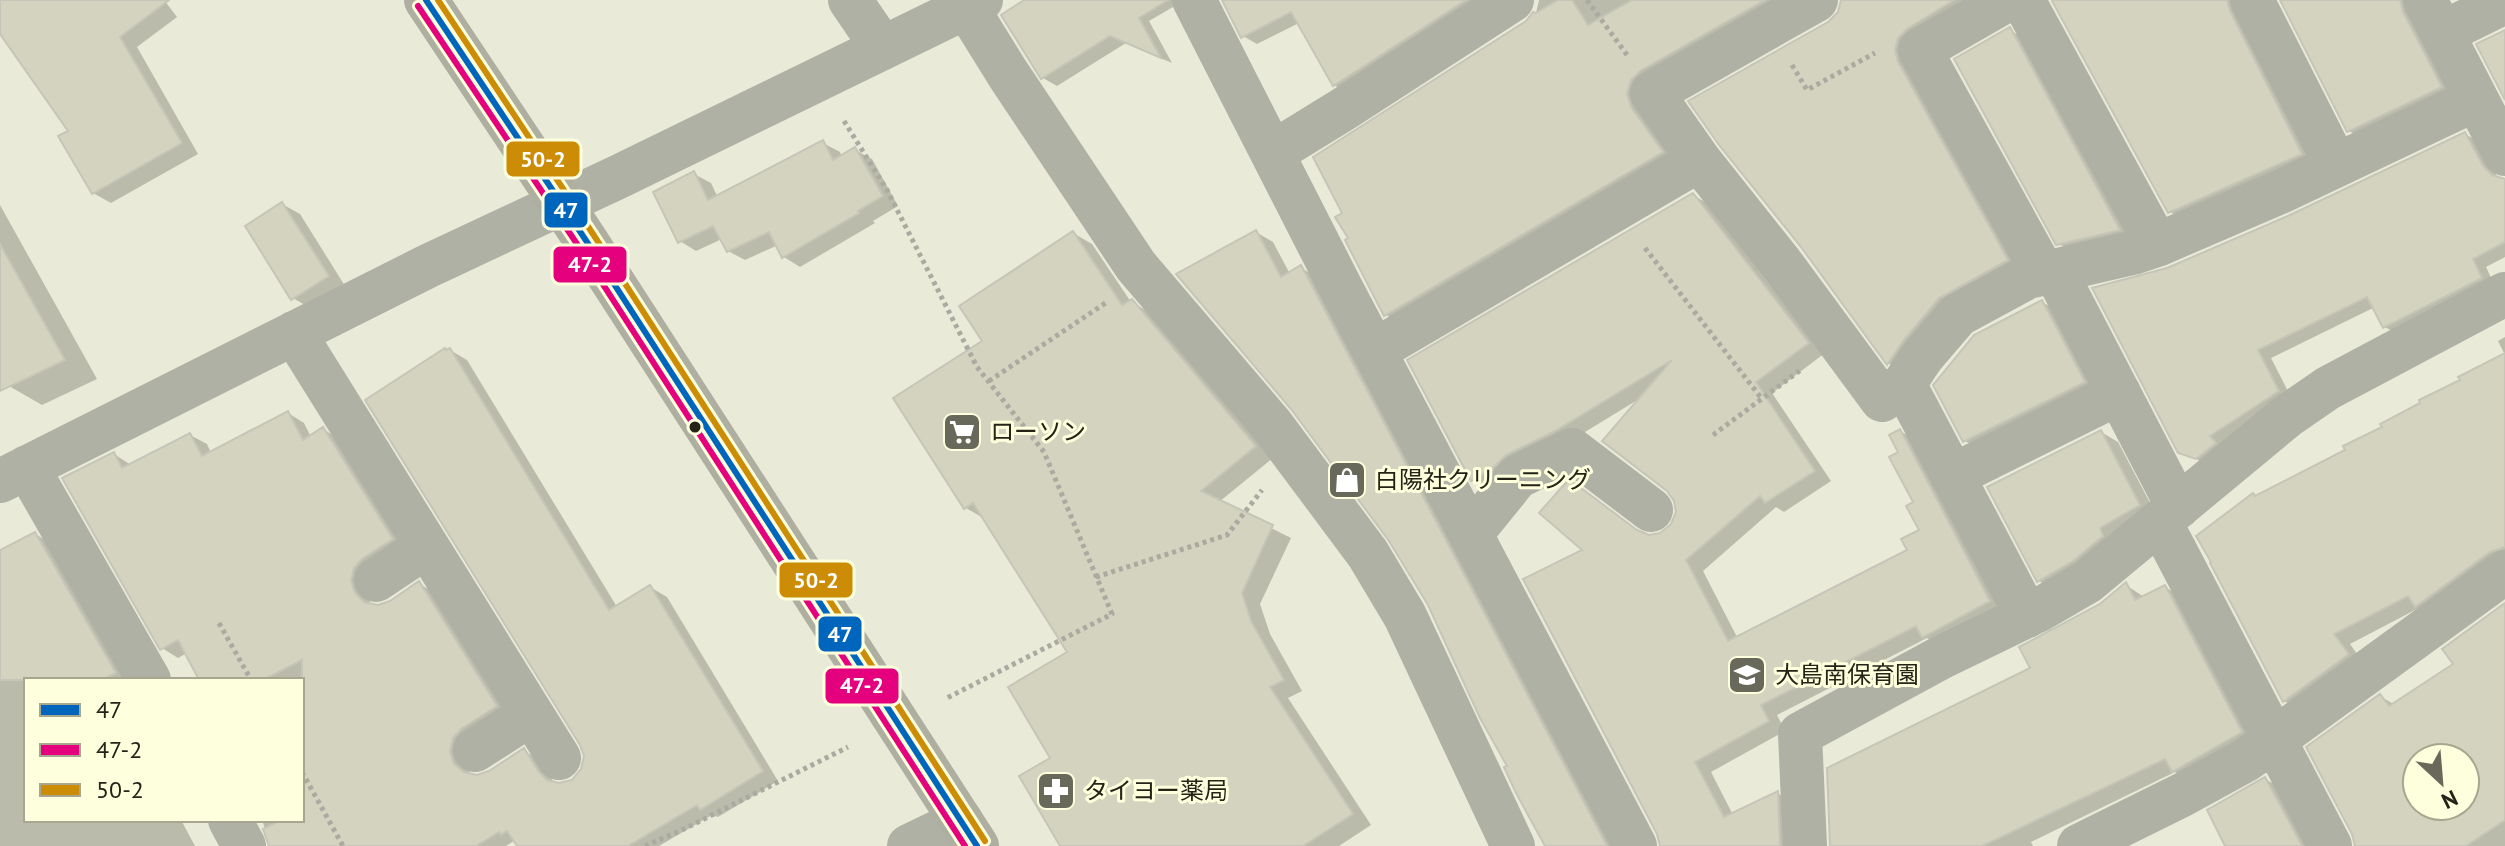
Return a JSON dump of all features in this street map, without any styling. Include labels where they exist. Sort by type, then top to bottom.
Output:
[{"type":"main road","points":[[426,0],[969,834]]},
{"type":"street","points":[[850,0],[882,47]]},
{"type":"street","points":[[1194,0],[1374,351],[1635,846]]},
{"type":"street","points":[[1272,153],[1512,0]]},
{"type":"street","points":[[1816,0],[1652,93],[1699,160],[1781,263],[1882,400],[1904,384],[1922,357],[1958,315],[2028,277],[2157,245],[2336,165],[2494,124],[2434,16],[2505,2]]},
{"type":"street","points":[[2007,0],[1920,50],[2119,393],[2169,514],[2275,740],[2330,846]]},
{"type":"street","points":[[2023,0],[2157,245]]},
{"type":"street","points":[[2252,0],[2336,165]]},
{"type":"street","points":[[148,678],[13,474],[970,2],[1008,74],[1101,217],[1145,277],[1271,424],[1368,554],[1405,616],[1513,846]]},
{"type":"street","points":[[1374,351],[1699,160]]},
{"type":"street","points":[[1805,846],[1800,734],[2087,582],[2286,417],[2328,388],[2505,294]]},
{"type":"street","points":[[294,333],[559,758]]},
{"type":"street","points":[[1904,384],[2027,616]]},
{"type":"street","points":[[1952,476],[2119,393]]},
{"type":"street","points":[[1471,534],[1517,477],[1572,450],[1651,510]]},
{"type":"street","points":[[376,580],[427,546]]},
{"type":"street","points":[[2079,846],[2246,760],[2505,572]]},
{"type":"street","points":[[475,750],[531,714]]},
{"type":"street","points":[[231,822],[244,846]]},
{"type":"street","points":[[909,846],[969,834]]},
{"type":"path","points":[[1587,0],[1652,93]]},
{"type":"path","points":[[1770,26],[1807,90],[1895,42],[1920,50]]},
{"type":"path","points":[[817,80],[887,190],[977,367],[1044,452],[1112,614],[947,698]]},
{"type":"path","points":[[1615,209],[1762,399]]},
{"type":"path","points":[[989,381],[1145,277]]},
{"type":"path","points":[[1713,435],[1840,342]]},
{"type":"path","points":[[1096,577],[1227,535],[1291,450]]},
{"type":"path","points":[[219,623],[250,678]]},
{"type":"path","points":[[645,846],[848,747]]},
{"type":"path","points":[[304,776],[343,846]]},
{"type":"building","points":[[0,0],[169,0],[120,37],[182,143],[92,194],[58,136],[68,131],[0,34]]},
{"type":"building","points":[[1024,0],[1168,0],[1139,18],[1161,58],[1110,36],[1041,79],[1001,15]]},
{"type":"building","points":[[1222,0],[1466,0],[1333,86],[1291,12],[1241,38]]},
{"type":"building","points":[[1558,0],[1572,0],[1588,25],[1632,0],[1765,0],[1640,71],[1631,80],[1627,94],[1631,107],[1663,152],[1384,316],[1345,240],[1348,238],[1335,217],[1342,213],[1313,157],[1526,21],[1533,12]]},
{"type":"building","points":[[1841,0],[1954,0],[1907,29],[1898,38],[1895,50],[1898,62],[2008,260],[1939,298],[1887,365],[1688,101],[1828,22],[1838,12]]},
{"type":"building","points":[[2054,0],[2227,0],[2302,154],[2168,213]]},
{"type":"building","points":[[2280,0],[2400,0],[2403,12],[2442,87],[2347,132]]},
{"type":"building","points":[[2010,27],[2120,230],[2056,245],[1954,59]]},
{"type":"building","points":[[2505,30],[2505,100],[2476,44]]},
{"type":"building","points":[[2465,132],[2483,166],[2492,175],[2505,179],[2505,242],[2473,259],[2482,278],[2383,328],[2367,297],[2258,350],[2279,391],[2210,436],[2216,443],[2196,459],[2178,453],[2092,288],[2167,268],[2290,215]]},
{"type":"building","points":[[823,140],[833,160],[855,147],[883,196],[782,258],[769,232],[727,252],[713,226],[678,243],[653,192],[694,171],[708,200]]},
{"type":"building","points":[[1693,193],[1809,343],[1756,382],[1815,471],[1765,503],[1760,496],[1686,560],[1728,641],[1907,550],[1901,539],[1919,530],[1906,506],[1913,502],[1889,457],[1898,452],[1889,435],[1900,429],[1990,601],[1922,638],[1916,626],[1761,705],[1769,721],[1695,762],[1724,817],[1778,791],[1780,846],[1660,846],[1657,834],[1523,579],[1582,550],[1539,513],[1569,479],[1637,530],[1649,535],[1660,533],[1671,524],[1676,512],[1674,501],[1667,491],[1602,441],[1672,360],[1555,431],[1506,455],[1492,469],[1471,481],[1407,360]]},
{"type":"building","points":[[282,202],[329,276],[291,300],[245,226]]},
{"type":"building","points":[[1256,230],[1281,277],[1301,265],[1607,846],[1545,846],[1516,793],[1504,767],[1507,766],[1480,718],[1428,605],[1389,541],[1291,409],[1176,274]]},
{"type":"building","points":[[1073,231],[1122,305],[1132,299],[1256,446],[1201,491],[1273,525],[1242,593],[1251,621],[1284,680],[1270,687],[1353,814],[1303,846],[1060,846],[1019,776],[1050,758],[1008,687],[1067,652],[973,503],[964,509],[893,398],[982,341],[959,306]]},
{"type":"building","points":[[0,244],[65,360],[0,391]]},
{"type":"building","points":[[2042,300],[2085,382],[1963,442],[1933,385],[1974,335]]},
{"type":"building","points":[[445,348],[450,348],[609,610],[650,585],[763,771],[700,810],[697,805],[628,846],[517,846],[507,831],[501,835],[499,832],[476,846],[269,846],[263,829],[277,822],[304,822],[302,660],[267,678],[198,678],[178,640],[160,650],[62,478],[114,452],[122,468],[190,433],[202,456],[288,411],[303,440],[323,427],[393,539],[362,559],[354,568],[351,581],[355,593],[364,602],[378,605],[390,601],[419,581],[497,706],[461,729],[453,738],[450,752],[454,764],[464,772],[477,775],[489,771],[524,748],[547,780],[559,783],[572,780],[581,769],[584,756],[365,400]]},
{"type":"building","points":[[2505,353],[2505,547],[2490,552],[2415,607],[2408,596],[2334,634],[2349,654],[2283,702],[2196,536],[2253,493],[2255,496],[2345,450],[2343,446],[2382,427],[2380,424],[2420,403],[2419,400]]},
{"type":"building","points":[[2101,430],[2140,505],[2100,528],[2103,536],[2073,561],[2037,582],[1987,487]]},
{"type":"building","points":[[35,532],[116,673],[106,678],[0,680],[0,550]]},
{"type":"building","points":[[2126,582],[2135,600],[2165,585],[2242,732],[2172,772],[2165,759],[1982,846],[1830,846],[1827,768],[2030,668],[2019,647],[2100,604]]},
{"type":"building","points":[[2505,603],[2505,820],[2466,846],[2355,846],[2352,834],[2306,747],[2380,694],[2389,706],[2453,664],[2442,649]]},
{"type":"building","points":[[2265,777],[2302,846],[2225,846],[2207,810]]},
{"type":"transit line","name":"47","points":[[426,0],[585,239],[977,846]]},
{"type":"transit line","name":"50-2","points":[[438,0],[985,841]]},
{"type":"transit line","name":"47-2","points":[[418,6],[577,244],[965,846]]},
{"type":"place","name":"ローソン","points":[[962,432]]},
{"type":"place","name":"白陽社クリーニング","points":[[1347,480]]},
{"type":"place","name":"大島南保育園","points":[[1747,675]]},
{"type":"place","name":"タイヨー薬局","points":[[1056,791]]}]
